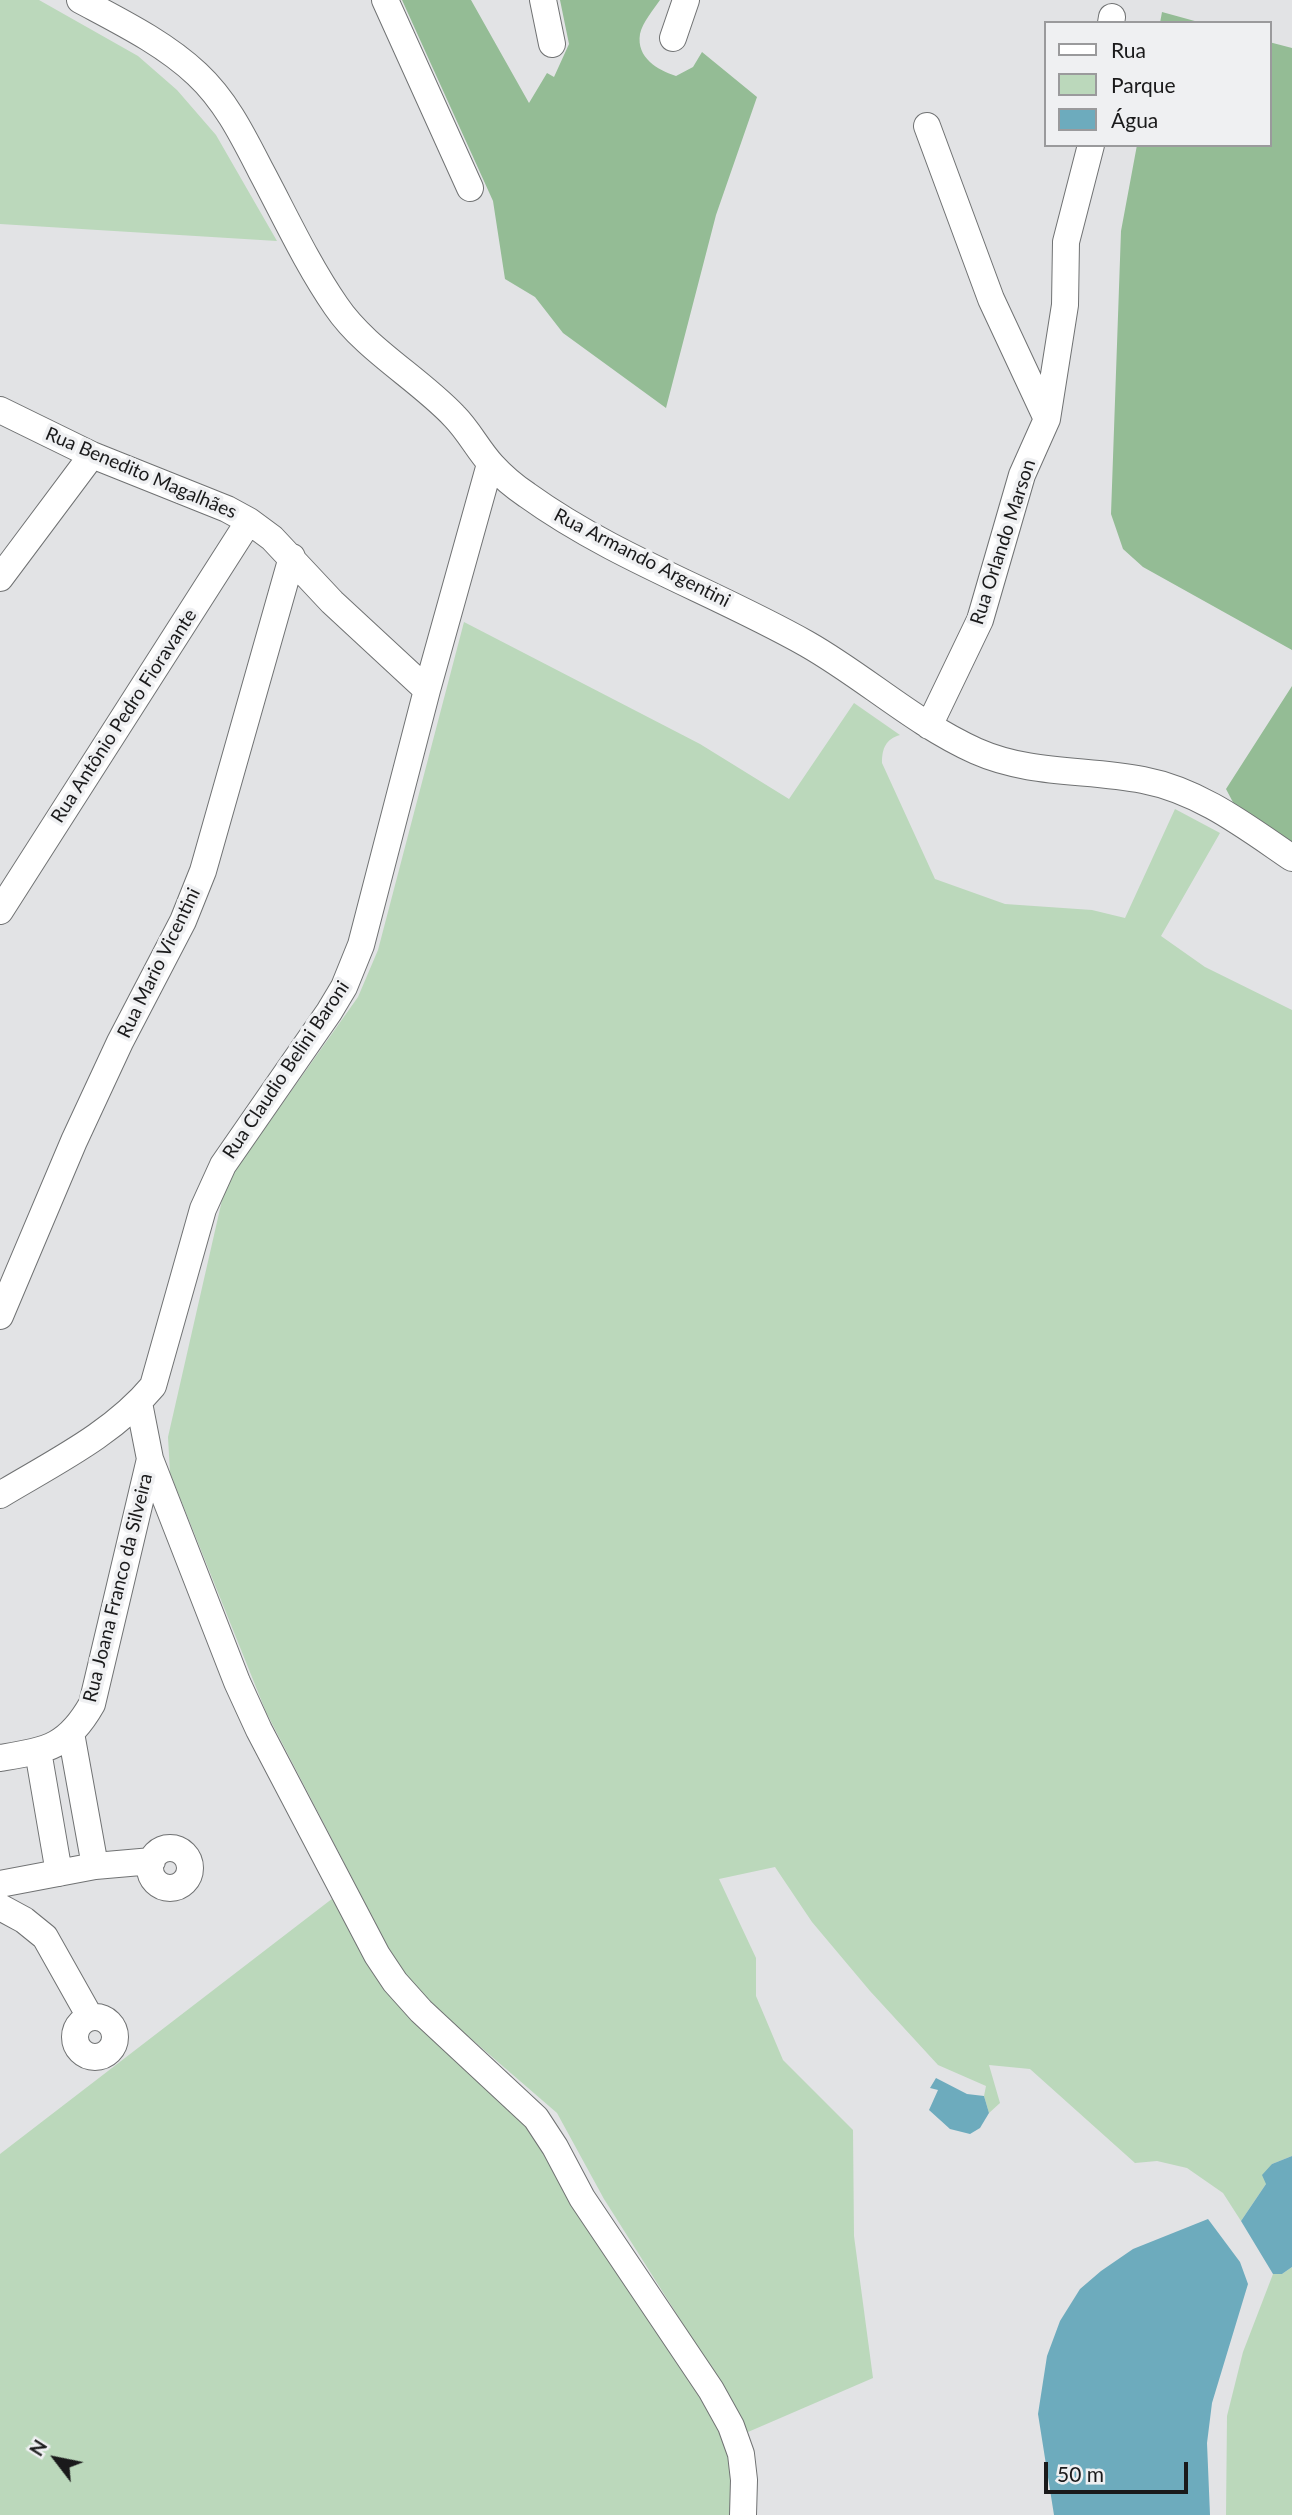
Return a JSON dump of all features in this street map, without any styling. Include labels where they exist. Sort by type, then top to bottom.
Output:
[{"type":"street","name":"Rua Armando Argentini","points":[[80,0],[155,42],[197,74],[217,95],[240,129],[306,258],[337,308],[358,331],[455,417],[491,464],[523,493],[574,526],[812,646],[929,726],[977,751],[1007,762],[1042,770],[1141,779],[1172,788],[1223,811],[1292,858]]},
{"type":"street","points":[[385,0],[470,188]]},
{"type":"street","points":[[543,0],[552,44]]},
{"type":"street","points":[[673,38],[686,0]]},
{"type":"street","points":[[927,126],[991,299],[1047,419]]},
{"type":"street","name":"Rua Orlando Marson","points":[[929,726],[980,620],[1022,475],[1047,419],[1065,305],[1066,242],[1090,147]]},
{"type":"street","name":"Rua Benedito Magalhães","points":[[0,410],[92,455],[227,509],[249,521],[272,538],[332,602],[427,690]]},
{"type":"street","points":[[0,578],[92,455]]},
{"type":"street","name":"Rua Claudio Belini Baroni","points":[[139,1403],[153,1386],[203,1209],[223,1165],[344,987],[361,945],[427,690],[491,464]]},
{"type":"street","points":[[476,515],[523,493]]},
{"type":"street","name":"Rua Antônio Pedro Fioravante","points":[[0,911],[249,521]]},
{"type":"street","name":"Rua Mario Vicentini","points":[[0,1316],[74,1141],[120,1042],[183,921],[203,871],[292,557]]},
{"type":"street","points":[[0,1494],[94,1438],[139,1403]]},
{"type":"street","name":"Rua Joana Franco da Silveira","points":[[0,1758],[48,1748],[80,1724],[92,1704],[150,1459],[139,1403]]},
{"type":"street","points":[[150,1459],[248,1706],[377,1955],[395,1982],[421,2011],[536,2118],[555,2147],[582,2198],[711,2390],[731,2426],[741,2454],[744,2480],[743,2515]]},
{"type":"street","points":[[71,1733],[94,1866]]},
{"type":"street","points":[[38,1751],[51,1875]]},
{"type":"street","points":[[0,1884],[94,1866],[152,1861]]},
{"type":"street","points":[[51,1875],[32,1888],[28,1904],[30,1915],[90,2017]]},
{"type":"street","points":[[0,1907],[24,1920],[45,1937]]},
{"type":"green space","points":[[0,0],[39,0],[138,56],[177,90],[216,135],[277,241],[0,224]]},
{"type":"green space","points":[[402,0],[471,0],[529,103],[547,73],[554,77],[569,44],[560,0],[660,0],[640,34],[641,50],[650,62],[676,76],[693,67],[702,52],[757,97],[716,215],[666,408],[563,333],[535,297],[505,279],[493,201]]},
{"type":"green space","points":[[1162,12],[1195,21],[1160,21]]},
{"type":"green space","points":[[1271,43],[1292,48],[1292,650],[1143,567],[1123,549],[1111,514],[1121,231],[1137,147],[1271,147]]},
{"type":"green space","points":[[464,622],[700,744],[789,799],[854,703],[900,735],[886,745],[882,763],[935,879],[1005,904],[1092,910],[1125,918],[1175,809],[1220,833],[1161,936],[1205,967],[1292,1010],[1292,2156],[1272,2164],[1266,2184],[1241,2221],[1223,2193],[1187,2168],[1157,2161],[1135,2163],[1030,2069],[989,2065],[1000,2103],[989,2113],[984,2096],[986,2086],[938,2065],[812,1922],[775,1867],[719,1879],[756,1958],[756,1996],[783,2060],[853,2130],[854,2236],[873,2378],[748,2432],[726,2392],[604,2199],[557,2113],[417,1992],[391,1953],[266,1712],[170,1473],[168,1437],[222,1200],[231,1176],[358,997],[378,950]]},
{"type":"green space","points":[[1292,686],[1292,847],[1236,808],[1226,789]]},
{"type":"green space","points":[[337,1895],[404,2007],[443,2049],[518,2116],[543,2149],[696,2381],[731,2455],[734,2515],[0,2515],[0,2154]]},
{"type":"green space","points":[[1292,2267],[1292,2515],[1226,2515],[1227,2416],[1243,2352],[1273,2274],[1282,2274]]},
{"type":"water","points":[[936,2078],[967,2094],[984,2096],[989,2113],[980,2128],[970,2134],[950,2129],[929,2110],[938,2090],[930,2088]]},
{"type":"water","points":[[1292,2156],[1292,2267],[1282,2274],[1273,2274],[1241,2221],[1266,2184],[1262,2175],[1272,2164]]},
{"type":"water","points":[[1208,2219],[1240,2262],[1248,2284],[1212,2403],[1207,2443],[1210,2515],[1054,2515],[1038,2414],[1047,2356],[1060,2321],[1080,2289],[1101,2271],[1133,2249]]}]
